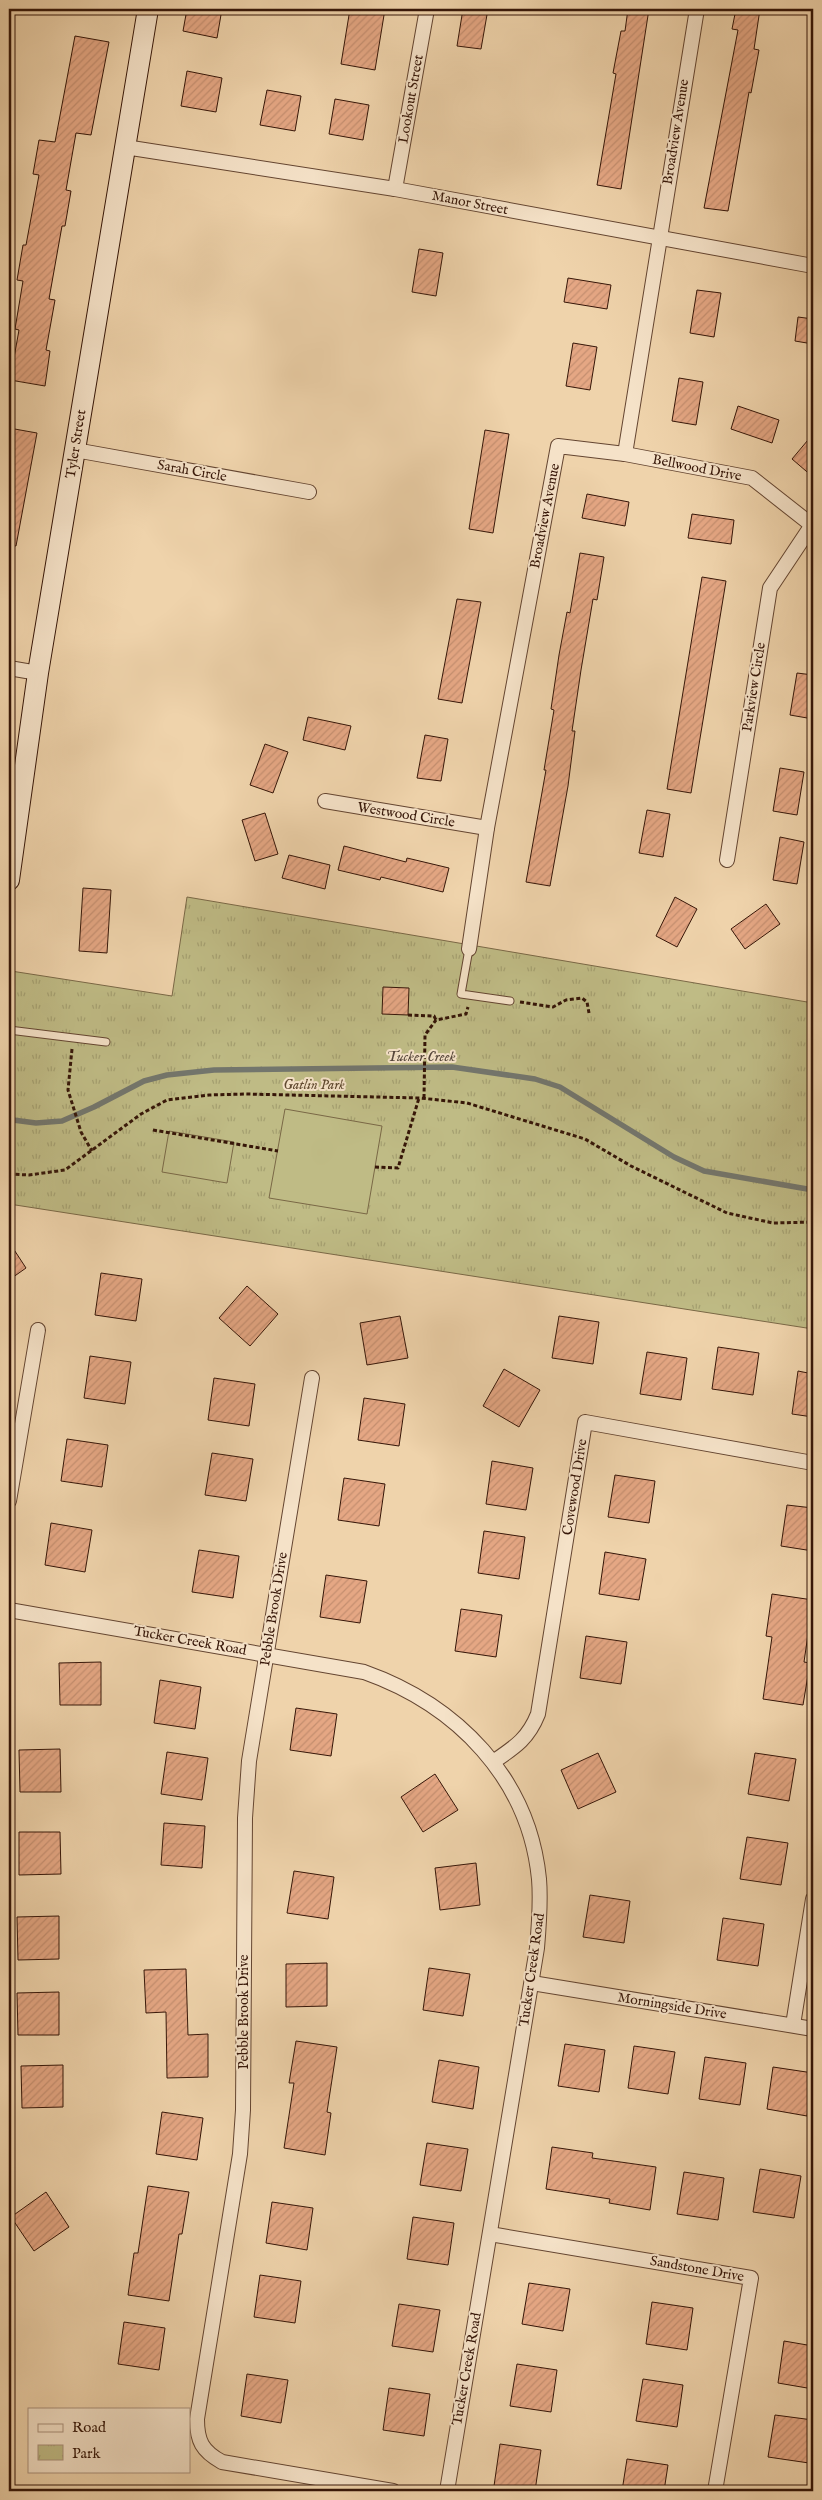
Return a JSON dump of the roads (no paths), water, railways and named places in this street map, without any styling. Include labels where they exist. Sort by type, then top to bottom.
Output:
[{"type":"street","name":"Tyler Street","points":[[9,880],[13,819],[148,9]]},
{"type":"street","name":"Lookout Street","points":[[395,189],[427,9]]},
{"type":"street","name":"Broadview Avenue","points":[[469,949],[487,828],[558,446],[625,454],[696,9]]},
{"type":"street","name":"Manor Street","points":[[125,147],[395,189],[813,266]]},
{"type":"street","name":"Sarah Circle","points":[[74,450],[309,492]]},
{"type":"street","name":"Bellwood Drive","points":[[625,454],[752,478],[812,526]]},
{"type":"street","name":"Parkview Circle","points":[[727,860],[770,588],[812,526]]},
{"type":"street","points":[[9,668],[38,673]]},
{"type":"street","name":"Westwood Circle","points":[[325,801],[487,828]]},
{"type":"street","points":[[9,1501],[38,1330]]},
{"type":"street","name":"Pebble Brook Drive","points":[[312,1378],[246,1788],[244,2110],[240,2154],[197,2419],[197,2434],[201,2446],[222,2462],[393,2491]]},
{"type":"street","name":"Covewood Drive","points":[[493,1762],[522,1742],[532,1729],[538,1714],[585,1422],[813,1463]]},
{"type":"street","name":"Tucker Creek Road","points":[[9,1610],[364,1672],[391,1682],[421,1697],[473,1738],[493,1762],[520,1808],[539,1878],[540,1913],[532,1983],[446,2491]]},
{"type":"street","points":[[793,2025],[813,1899]]},
{"type":"street","name":"Morningside Drive","points":[[532,1983],[813,2029]]},
{"type":"street","name":"Sandstone Drive","points":[[490,2234],[751,2278],[715,2491]]},
{"type":"lane","points":[[469,949],[462,994],[510,1001]]},
{"type":"lane","points":[[9,1030],[106,1042]]},
{"type":"waterway","name":"Tucker Creek","points":[[13,1120],[36,1123],[62,1121],[144,1081],[167,1075],[214,1070],[452,1067],[535,1079],[560,1087],[674,1157],[704,1171],[813,1190]]},
{"type":"park label","name":"Gatlin Park","points":[[314,1085]]}]
